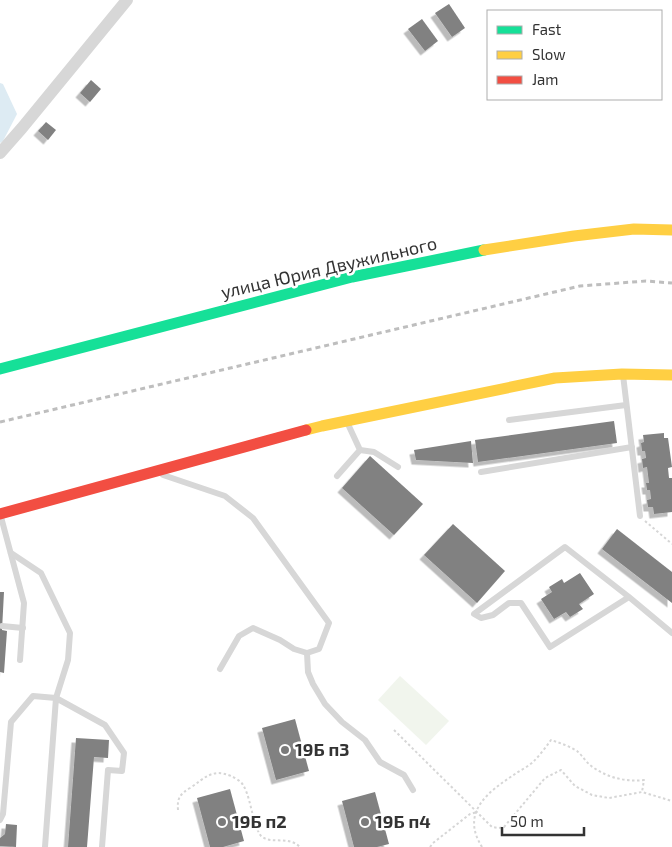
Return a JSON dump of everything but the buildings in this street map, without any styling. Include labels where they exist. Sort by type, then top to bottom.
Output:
[{"type":"main road","name":"улица Юрия Двужильного","points":[[0,369],[352,277],[484,250],[574,236],[634,229],[672,230]]},
{"type":"main road","name":"улица Юрия Двужильного","points":[[0,379],[174,332],[328,295]]},
{"type":"main road","points":[[0,514],[346,421],[555,378],[622,374],[672,375]]},
{"type":"street","points":[[0,153],[127,0]]},
{"type":"lane","points":[[622,374],[640,516]]},
{"type":"lane","points":[[509,420],[626,405]]},
{"type":"lane","points":[[346,421],[360,450]]},
{"type":"lane","points":[[481,472],[632,447]]},
{"type":"lane","points":[[360,450],[374,452],[398,466]]},
{"type":"lane","points":[[337,476],[360,450]]},
{"type":"lane","points":[[154,472],[225,496],[252,518],[329,624],[319,649],[307,653],[294,649],[280,640],[252,628],[239,636],[220,669]]},
{"type":"lane","points":[[0,514],[24,603],[20,660]]},
{"type":"lane","points":[[629,597],[550,647],[521,603],[509,603],[493,615],[481,618],[474,614],[566,547],[629,597],[672,634]]},
{"type":"lane","points":[[10,553],[41,573],[70,633],[68,660],[56,698],[45,847]]},
{"type":"lane","points":[[2,626],[23,628]]},
{"type":"lane","points":[[307,653],[308,672],[325,704],[342,722],[365,740],[380,762],[404,775],[413,790]]},
{"type":"lane","points":[[0,820],[4,814],[11,722],[33,696],[56,698],[105,725],[124,753],[122,771],[108,770],[102,847]]},
{"type":"path","points":[[640,516],[672,544]]},
{"type":"path","points":[[394,730],[492,827],[504,827],[545,778],[561,770],[575,786],[592,795],[609,798],[642,792],[672,801]]},
{"type":"path","points":[[482,847],[475,834],[474,821],[483,799],[508,779],[534,762],[551,740],[570,747],[578,752],[594,768],[609,776],[632,781],[644,780],[642,792]]},
{"type":"path","points":[[178,810],[178,802],[182,794],[212,773],[223,773],[243,784],[256,828],[261,835],[268,839],[293,842],[300,847]]},
{"type":"path","points":[[430,847],[432,843],[470,814],[477,812]]},
{"type":"shaded area","points":[[0,83],[3,84],[17,114],[3,141],[0,143]]},
{"type":"shaded area","points":[[400,676],[449,721],[426,745],[378,700]]},
{"type":"railway","points":[[0,422],[580,286],[646,281],[672,283]]},
{"type":"traffic: fast","points":[[0,369],[352,277],[484,250]]},
{"type":"traffic: slow","points":[[484,250],[634,229],[672,230]]},
{"type":"traffic: slow","points":[[306,430],[555,378],[622,374],[672,375]]},
{"type":"traffic: jam","points":[[0,514],[306,430]]},
{"type":"place","name":"19Б п3","points":[[285,750]]},
{"type":"place","name":"19Б п2","points":[[222,822]]},
{"type":"place","name":"19Б п4","points":[[365,822]]}]
